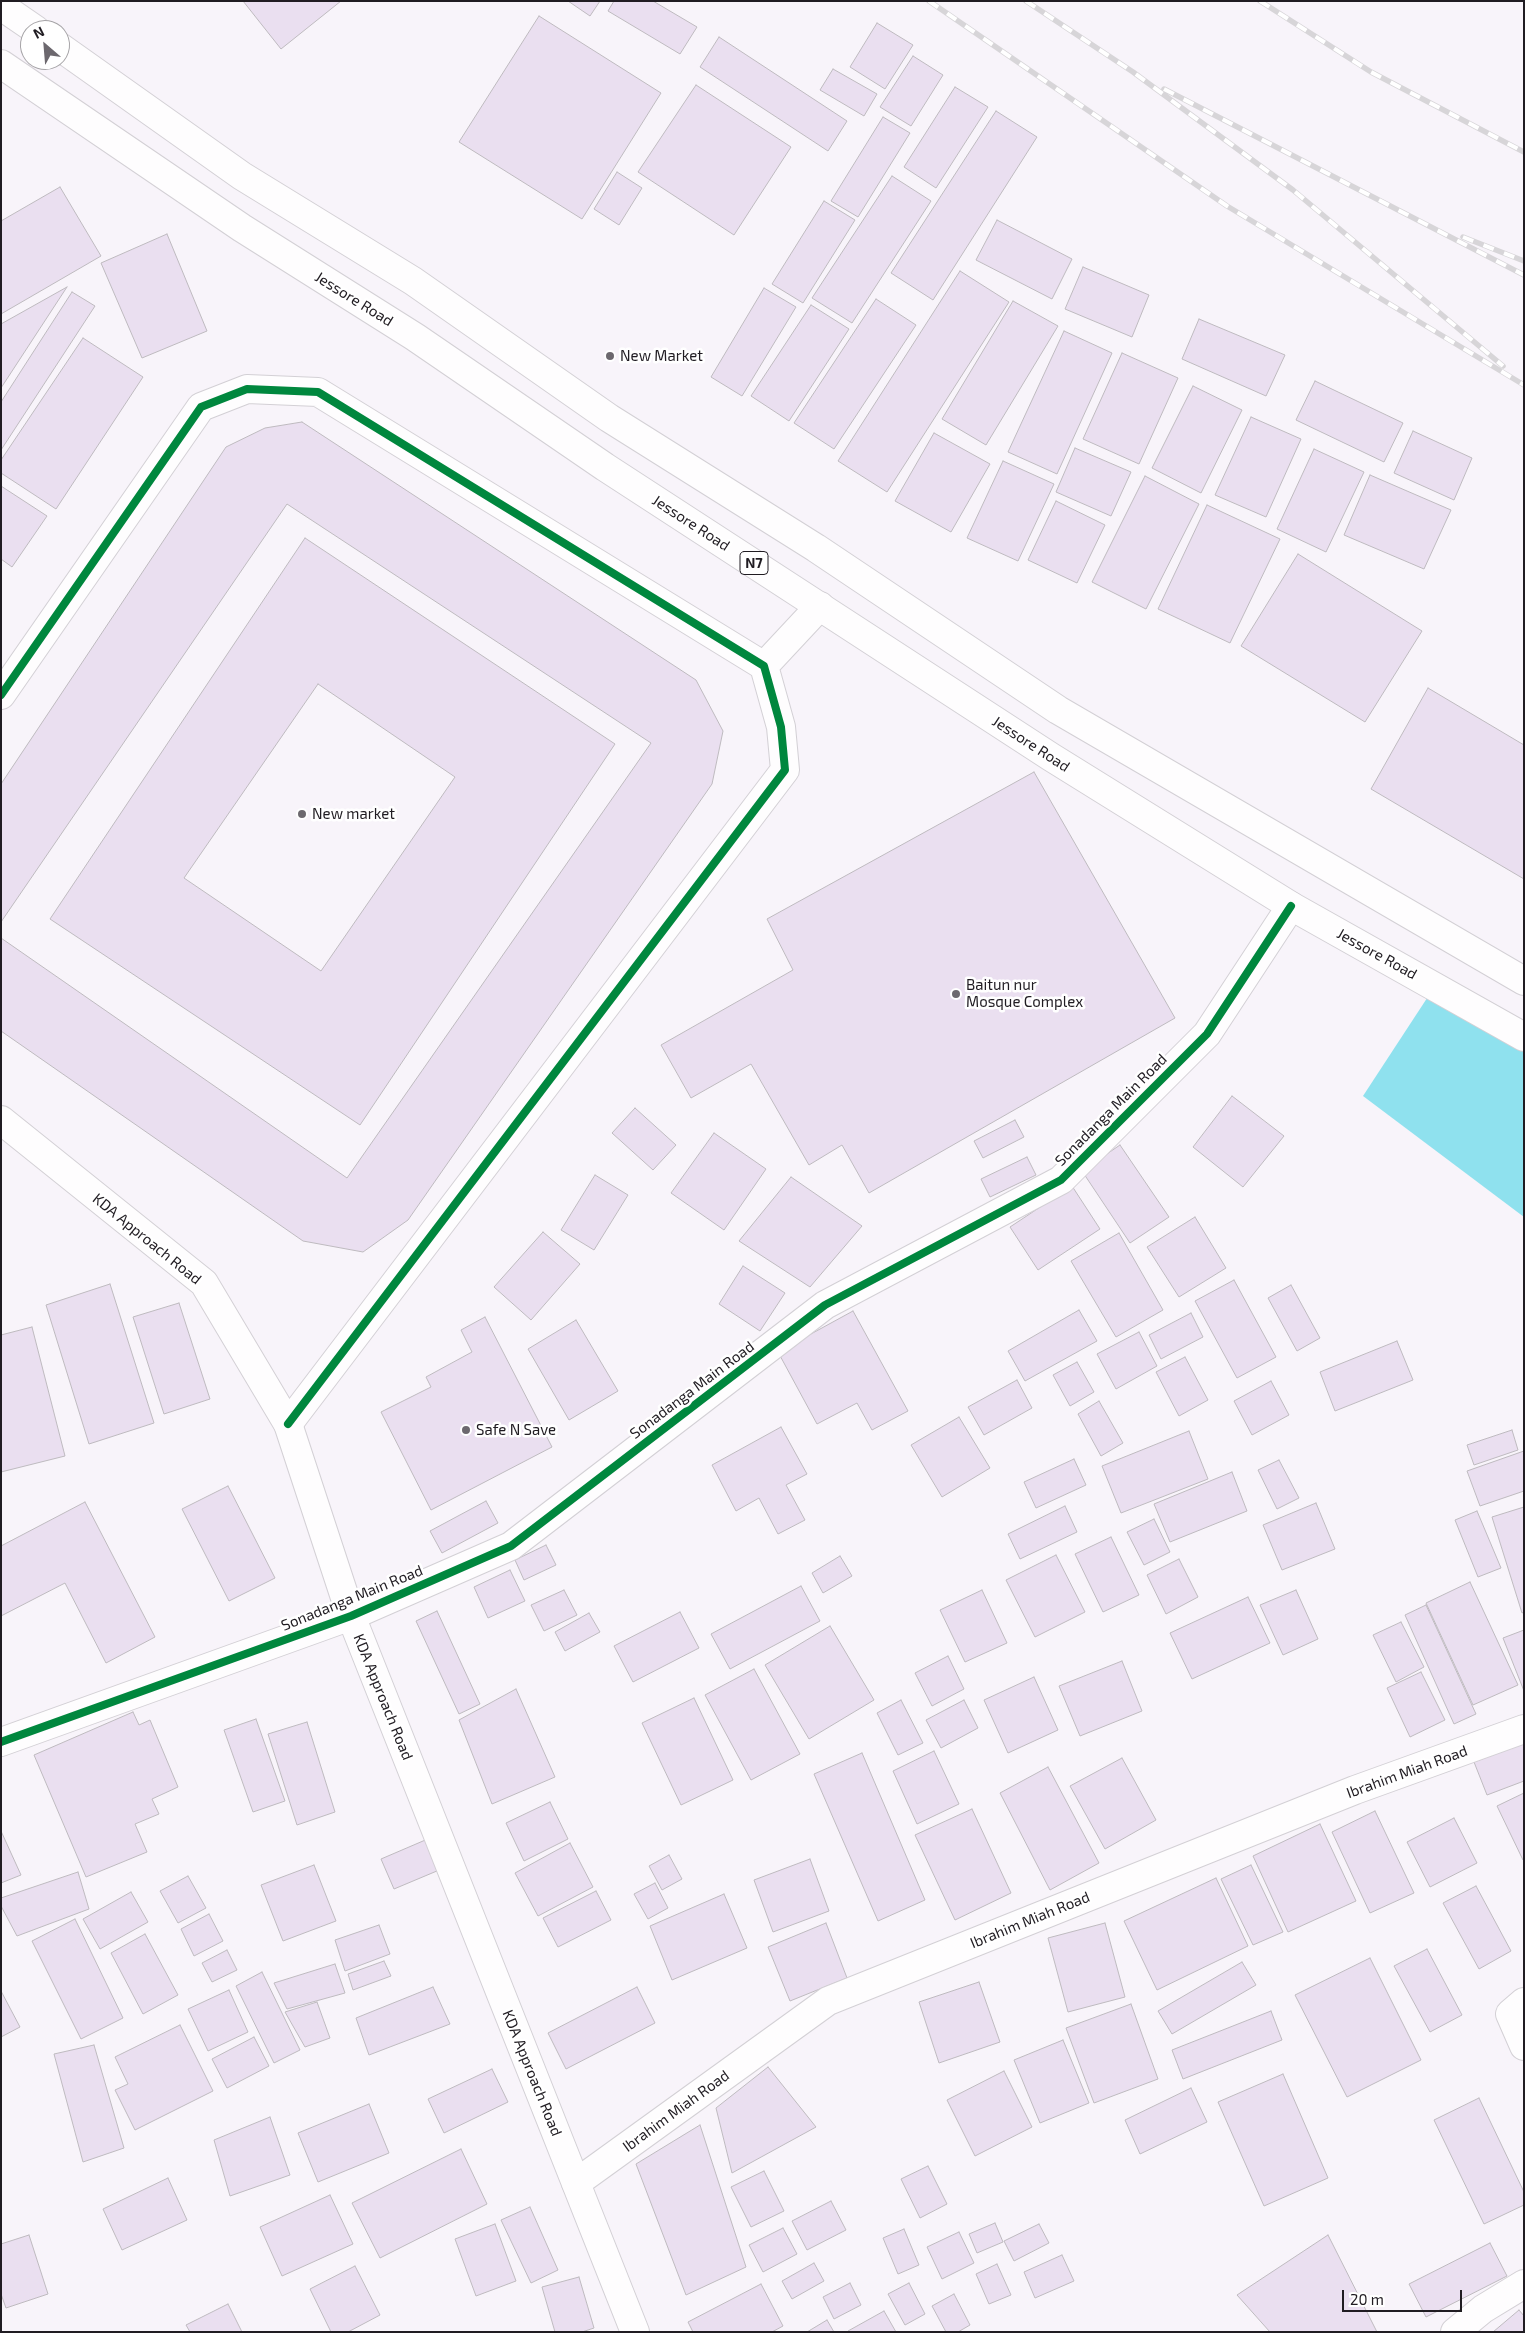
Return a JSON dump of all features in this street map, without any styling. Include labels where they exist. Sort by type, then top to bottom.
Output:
[{"type":"main road","points":[[1,6],[21,20]]},
{"type":"main road","points":[[70,54],[242,176],[413,281],[609,418],[816,548],[1058,710],[1524,981]]},
{"type":"main road","name":"Jessore Road","points":[[1,64],[242,228],[415,337],[605,467],[1050,757],[1291,906],[1524,1037]]},
{"type":"main road","points":[[1,695],[200,407],[247,389],[318,392],[764,666],[781,727],[785,770],[288,1424]]},
{"type":"main road","points":[[764,666],[820,606]]},
{"type":"main road","name":"Sonadanga Main Road","points":[[1,1742],[351,1616],[511,1546],[825,1305],[1061,1180],[1207,1034],[1291,906]]},
{"type":"main road","name":"KDA Approach Road","points":[[1,1120],[204,1283],[288,1424],[351,1616],[635,2332]]},
{"type":"main road","name":"Ibrahim Miah Road","points":[[576,2183],[828,2001],[1355,1790],[1524,1729]]},
{"type":"main road","points":[[1524,2002],[1510,2014],[1524,2046]]},
{"type":"main road","points":[[1455,2332],[1483,2309],[1524,2284]]},
{"type":"water","points":[[1433,989],[1524,1038],[1524,1217],[1363,1096]]},
{"type":"building","points":[[243,1],[341,1],[281,49]]},
{"type":"building","points":[[568,1],[600,1],[590,16]]},
{"type":"building","points":[[614,1],[653,1],[697,27],[680,54],[608,11]]},
{"type":"building","points":[[539,16],[661,93],[582,219],[459,142]]},
{"type":"building","points":[[877,23],[913,45],[885,89],[850,67]]},
{"type":"building","points":[[719,37],[847,121],[828,151],[700,67]]},
{"type":"building","points":[[913,56],[943,75],[911,126],[880,107]]},
{"type":"building","points":[[833,69],[877,94],[864,116],[820,90]]},
{"type":"building","points":[[696,85],[791,147],[734,235],[638,172]]},
{"type":"building","points":[[955,87],[988,107],[936,188],[904,167]]},
{"type":"building","points":[[996,111],[1037,137],[933,300],[891,273]]},
{"type":"building","points":[[883,117],[910,133],[858,217],[831,201]]},
{"type":"building","points":[[617,172],[642,188],[619,225],[594,209]]},
{"type":"building","points":[[892,176],[931,201],[852,323],[812,298]]},
{"type":"building","points":[[60,187],[101,256],[1,314],[1,221]]},
{"type":"building","points":[[824,201],[855,220],[803,303],[772,284]]},
{"type":"building","points":[[997,220],[1072,259],[1052,299],[976,260]]},
{"type":"building","points":[[167,234],[207,331],[142,358],[101,263]]},
{"type":"building","points":[[1083,267],[1149,295],[1132,337],[1065,309]]},
{"type":"building","points":[[960,271],[1009,302],[887,492],[838,461]]},
{"type":"building","points":[[67,287],[1,388],[1,324]]},
{"type":"building","points":[[764,288],[796,307],[742,396],[711,377]]},
{"type":"building","points":[[72,292],[95,306],[1,450],[1,402]]},
{"type":"building","points":[[876,299],[916,325],[834,449],[794,423]]},
{"type":"building","points":[[1013,301],[1058,326],[986,445],[942,419]]},
{"type":"building","points":[[811,305],[849,329],[789,421],[751,396]]},
{"type":"building","points":[[1199,319],[1285,355],[1266,396],[1182,359]]},
{"type":"building","points":[[1064,331],[1112,353],[1057,474],[1008,452]]},
{"type":"building","points":[[83,338],[143,377],[56,509],[1,473],[1,460]]},
{"type":"building","points":[[1122,353],[1178,378],[1139,464],[1083,439]]},
{"type":"building","points":[[1315,381],[1403,423],[1384,462],[1296,420]]},
{"type":"building","points":[[1193,386],[1242,410],[1201,493],[1152,468]]},
{"type":"building","points":[[1251,417],[1301,439],[1266,517],[1215,495]]},
{"type":"building","points":[[302,422],[696,680],[723,731],[712,784],[408,1220],[363,1252],[303,1241],[1,1031],[1,938],[347,1178],[651,743],[287,504],[1,922],[1,784],[226,447],[265,428]]},
{"type":"building","points":[[1413,431],[1472,458],[1454,500],[1394,473]]},
{"type":"building","points":[[934,433],[990,464],[951,532],[895,501]]},
{"type":"building","points":[[1075,448],[1131,472],[1111,516],[1056,492]]},
{"type":"building","points":[[1314,449],[1364,472],[1326,552],[1277,529]]},
{"type":"building","points":[[1003,461],[1054,484],[1018,561],[967,538]]},
{"type":"building","points":[[1370,475],[1451,510],[1424,569],[1344,535]]},
{"type":"building","points":[[1145,476],[1199,504],[1146,609],[1092,582]]},
{"type":"building","points":[[1,486],[47,516],[12,567],[1,559]]},
{"type":"building","points":[[1056,501],[1105,525],[1077,583],[1028,560]]},
{"type":"building","points":[[1207,505],[1280,539],[1230,643],[1158,609]]},
{"type":"building","points":[[305,538],[615,744],[360,1125],[50,919]],"holes":[[[318,684],[455,777],[321,971],[184,878]]]},
{"type":"building","points":[[1298,554],[1422,631],[1365,722],[1241,646]]},
{"type":"building","points":[[1428,688],[1524,745],[1524,879],[1371,789]]},
{"type":"building","name":"Baitun nur Mosque Complex","points":[[1034,772],[1175,1018],[869,1193],[842,1145],[809,1165],[751,1064],[691,1098],[661,1045],[793,970],[767,919]]},
{"type":"building","points":[[1232,1096],[1284,1136],[1243,1187],[1193,1147]]},
{"type":"building","points":[[635,1108],[676,1145],[653,1170],[612,1133]]},
{"type":"building","points":[[1015,1120],[1024,1137],[983,1158],[974,1141]]},
{"type":"building","points":[[714,1133],[766,1169],[724,1230],[671,1193]]},
{"type":"building","points":[[1120,1145],[1169,1217],[1130,1243],[1082,1171]]},
{"type":"building","points":[[1027,1157],[1036,1175],[990,1197],[981,1179]]},
{"type":"building","points":[[595,1175],[628,1195],[594,1250],[561,1230]]},
{"type":"building","points":[[791,1177],[862,1226],[810,1287],[739,1241]]},
{"type":"building","points":[[1072,1186],[1100,1229],[1038,1270],[1010,1227]]},
{"type":"building","points":[[1195,1217],[1226,1268],[1179,1297],[1147,1247]]},
{"type":"building","points":[[543,1232],[580,1264],[531,1320],[494,1287]]},
{"type":"building","points":[[1119,1233],[1163,1310],[1116,1337],[1071,1261]]},
{"type":"building","points":[[743,1266],[785,1293],[760,1331],[719,1304]]},
{"type":"building","points":[[1234,1280],[1276,1357],[1237,1378],[1195,1301]]},
{"type":"building","points":[[110,1284],[154,1423],[89,1444],[46,1305]]},
{"type":"building","points":[[1291,1285],[1320,1338],[1297,1351],[1268,1298]]},
{"type":"building","points":[[179,1303],[210,1399],[164,1414],[133,1317]]},
{"type":"building","points":[[1079,1310],[1097,1341],[1025,1381],[1008,1351]]},
{"type":"building","points":[[853,1311],[908,1411],[872,1430],[857,1403],[817,1424],[778,1352]]},
{"type":"building","points":[[1191,1313],[1203,1337],[1161,1359],[1149,1335]]},
{"type":"building","name":"Safe N Save","points":[[485,1317],[552,1447],[431,1510],[381,1412],[431,1387],[426,1377],[472,1352],[461,1330]]},
{"type":"building","points":[[576,1320],[618,1391],[569,1420],[528,1349]]},
{"type":"building","points":[[32,1327],[65,1456],[1,1472],[1,1335]]},
{"type":"building","points":[[1139,1332],[1157,1366],[1116,1389],[1097,1354]]},
{"type":"building","points":[[1397,1341],[1413,1380],[1335,1411],[1320,1372]]},
{"type":"building","points":[[1185,1357],[1208,1400],[1179,1416],[1156,1372]]},
{"type":"building","points":[[1077,1362],[1094,1392],[1070,1406],[1053,1375]]},
{"type":"building","points":[[1017,1380],[1032,1408],[984,1435],[968,1407]]},
{"type":"building","points":[[1271,1381],[1289,1415],[1252,1435],[1234,1401]]},
{"type":"building","points":[[1099,1401],[1123,1443],[1101,1456],[1078,1414]]},
{"type":"building","points":[[959,1417],[990,1468],[942,1497],[911,1445]]},
{"type":"building","points":[[781,1427],[807,1474],[786,1485],[805,1520],[778,1534],[759,1498],[736,1511],[712,1465]]},
{"type":"building","points":[[1512,1430],[1518,1450],[1474,1465],[1467,1445]]},
{"type":"building","points":[[1189,1431],[1208,1479],[1121,1513],[1102,1466]]},
{"type":"building","points":[[1524,1451],[1524,1491],[1480,1506],[1467,1471]]},
{"type":"building","points":[[1074,1459],[1086,1485],[1036,1508],[1024,1482]]},
{"type":"building","points":[[1279,1460],[1299,1498],[1277,1509],[1258,1470]]},
{"type":"building","points":[[1232,1472],[1247,1511],[1170,1542],[1154,1504]]},
{"type":"building","points":[[228,1486],[275,1578],[229,1601],[182,1509]]},
{"type":"building","points":[[486,1501],[498,1523],[442,1553],[430,1531]]},
{"type":"building","points":[[85,1502],[155,1637],[106,1663],[65,1583],[1,1616],[1,1546]]},
{"type":"building","points":[[1316,1503],[1335,1549],[1282,1570],[1263,1525]]},
{"type":"building","points":[[1065,1506],[1077,1532],[1020,1559],[1008,1534]]},
{"type":"building","points":[[1524,1507],[1524,1612],[1522,1613],[1492,1517]]},
{"type":"building","points":[[1477,1511],[1501,1568],[1478,1577],[1455,1520]]},
{"type":"building","points":[[1154,1519],[1170,1552],[1144,1565],[1127,1532]]},
{"type":"building","points":[[1111,1537],[1139,1595],[1103,1612],[1075,1554]]},
{"type":"building","points":[[546,1545],[556,1565],[524,1580],[515,1560]]},
{"type":"building","points":[[1056,1555],[1085,1612],[1035,1637],[1006,1580]]},
{"type":"building","points":[[840,1556],[852,1576],[823,1593],[812,1573]]},
{"type":"building","points":[[1179,1559],[1198,1597],[1166,1614],[1147,1575]]},
{"type":"building","points":[[510,1570],[525,1601],[488,1618],[474,1587]]},
{"type":"building","points":[[1470,1582],[1518,1685],[1473,1705],[1426,1603]]},
{"type":"building","points":[[801,1586],[820,1621],[730,1669],[711,1634]]},
{"type":"building","points":[[564,1590],[577,1615],[544,1631],[531,1605]]},
{"type":"building","points":[[982,1590],[1007,1643],[965,1662],[940,1610]]},
{"type":"building","points":[[1296,1590],[1318,1639],[1283,1655],[1260,1605]]},
{"type":"building","points":[[1248,1597],[1270,1643],[1192,1679],[1170,1633]]},
{"type":"building","points":[[1426,1605],[1476,1714],[1454,1724],[1405,1615]]},
{"type":"building","points":[[437,1611],[480,1704],[459,1714],[416,1621]]},
{"type":"building","points":[[680,1612],[699,1648],[633,1682],[614,1646]]},
{"type":"building","points":[[589,1613],[600,1632],[565,1651],[555,1632]]},
{"type":"building","points":[[1401,1622],[1424,1667],[1396,1682],[1373,1635]]},
{"type":"building","points":[[830,1626],[874,1700],[809,1739],[765,1665]]},
{"type":"building","points":[[1524,1630],[1524,1691],[1503,1638]]},
{"type":"building","points":[[948,1656],[964,1689],[932,1706],[915,1673]]},
{"type":"building","points":[[1122,1661],[1142,1711],[1080,1736],[1059,1686]]},
{"type":"building","points":[[754,1669],[800,1754],[751,1780],[705,1695]]},
{"type":"building","points":[[1421,1672],[1445,1720],[1410,1737],[1387,1688]]},
{"type":"building","points":[[1034,1677],[1058,1730],[1008,1753],[984,1700]]},
{"type":"building","points":[[516,1689],[555,1777],[492,1804],[459,1720]]},
{"type":"building","points":[[694,1698],[733,1780],[681,1805],[642,1723]]},
{"type":"building","points":[[901,1700],[923,1743],[898,1755],[877,1713]]},
{"type":"building","points":[[964,1700],[978,1728],[941,1748],[926,1720]]},
{"type":"building","points":[[133,1712],[139,1725],[150,1720],[178,1787],[152,1799],[159,1814],[135,1824],[147,1852],[86,1877],[34,1755]]},
{"type":"building","points":[[256,1719],[285,1801],[253,1812],[224,1730]]},
{"type":"building","points":[[307,1722],[335,1812],[297,1825],[268,1734]]},
{"type":"building","points":[[1524,1743],[1524,1781],[1487,1795],[1474,1762]]},
{"type":"building","points":[[934,1751],[959,1804],[917,1824],[893,1771]]},
{"type":"building","points":[[862,1753],[925,1900],[878,1921],[814,1774]]},
{"type":"building","points":[[1122,1758],[1156,1820],[1105,1849],[1070,1786]]},
{"type":"building","points":[[1048,1767],[1099,1863],[1050,1890],[1000,1793]]},
{"type":"building","points":[[1524,1793],[1524,1859],[1523,1860],[1497,1806]]},
{"type":"building","points":[[550,1802],[568,1839],[524,1861],[506,1823]]},
{"type":"building","points":[[972,1809],[1011,1893],[955,1920],[915,1835]]},
{"type":"building","points":[[1375,1811],[1414,1893],[1370,1913],[1332,1832]]},
{"type":"building","points":[[1454,1818],[1477,1863],[1430,1887],[1407,1842]]},
{"type":"building","points":[[1320,1824],[1356,1901],[1288,1932],[1253,1856]]},
{"type":"building","points":[[1,1831],[21,1875],[1,1883]]},
{"type":"building","points":[[430,1838],[444,1868],[394,1889],[381,1859]]},
{"type":"building","points":[[570,1843],[593,1887],[538,1916],[515,1873]]},
{"type":"building","points":[[669,1855],[682,1879],[662,1890],[649,1866]]},
{"type":"building","points":[[810,1859],[829,1911],[773,1932],[754,1880]]},
{"type":"building","points":[[314,1865],[336,1921],[283,1941],[261,1885]]},
{"type":"building","points":[[1251,1865],[1283,1932],[1253,1945],[1221,1879]]},
{"type":"building","points":[[78,1872],[89,1909],[17,1936],[1,1906],[1,1898]]},
{"type":"building","points":[[188,1876],[206,1908],[178,1923],[160,1891]]},
{"type":"building","points":[[1216,1878],[1248,1946],[1157,1990],[1124,1921]]},
{"type":"building","points":[[655,1883],[668,1908],[648,1919],[634,1894]]},
{"type":"building","points":[[1476,1886],[1511,1951],[1479,1969],[1443,1903]]},
{"type":"building","points":[[596,1891],[611,1920],[558,1947],[543,1918]]},
{"type":"building","points":[[131,1892],[148,1922],[100,1949],[83,1919]]},
{"type":"building","points":[[724,1894],[747,1948],[672,1980],[650,1926]]},
{"type":"building","points":[[209,1914],[223,1941],[194,1956],[181,1929]]},
{"type":"building","points":[[75,1919],[123,2018],[81,2039],[32,1941]]},
{"type":"building","points":[[826,1923],[847,1978],[790,2001],[768,1947]]},
{"type":"building","points":[[1105,1923],[1125,1997],[1068,2012],[1048,1938]]},
{"type":"building","points":[[379,1925],[390,1954],[345,1971],[335,1940]]},
{"type":"building","points":[[145,1934],[178,1995],[143,2014],[111,1953]]},
{"type":"building","points":[[1427,1949],[1462,2015],[1430,2032],[1394,1966]]},
{"type":"building","points":[[227,1950],[237,1970],[212,1982],[202,1963]]},
{"type":"building","points":[[1370,1958],[1421,2060],[1347,2097],[1295,1995]]},
{"type":"building","points":[[384,1961],[391,1976],[353,1990],[348,1974]]},
{"type":"building","points":[[1242,1962],[1256,1985],[1172,2034],[1158,2011]]},
{"type":"building","points":[[335,1964],[345,1993],[287,2009],[274,1983]]},
{"type":"building","points":[[262,1972],[300,2050],[274,2063],[236,1986]]},
{"type":"building","points":[[979,1982],[1000,2042],[939,2063],[919,2002]]},
{"type":"building","points":[[433,1987],[450,2024],[369,2055],[356,2018]]},
{"type":"building","points":[[637,1987],[655,2023],[566,2069],[548,2033]]},
{"type":"building","points":[[229,1990],[248,2032],[208,2051],[188,2009]]},
{"type":"building","points":[[1,1991],[20,2027],[1,2037]]},
{"type":"building","points":[[317,2002],[330,2038],[305,2047],[285,2012]]},
{"type":"building","points":[[1131,2004],[1158,2079],[1094,2103],[1066,2028]]},
{"type":"building","points":[[1271,2011],[1282,2040],[1183,2079],[1172,2050]]},
{"type":"building","points":[[180,2025],[213,2091],[135,2130],[115,2090],[128,2084],[115,2057]]},
{"type":"building","points":[[254,2037],[269,2066],[227,2088],[212,2059]]},
{"type":"building","points":[[1063,2040],[1089,2103],[1040,2123],[1014,2060]]},
{"type":"building","points":[[94,2045],[124,2148],[83,2162],[54,2054]]},
{"type":"building","points":[[768,2067],[816,2127],[732,2173],[716,2108]]},
{"type":"building","points":[[492,2069],[508,2102],[444,2133],[428,2099]]},
{"type":"building","points":[[1004,2071],[1032,2127],[975,2156],[947,2100]]},
{"type":"building","points":[[1283,2074],[1328,2178],[1264,2206],[1218,2102]]},
{"type":"building","points":[[1191,2088],[1207,2122],[1140,2154],[1125,2120]]},
{"type":"building","points":[[1479,2098],[1524,2192],[1524,2205],[1484,2224],[1434,2120]]},
{"type":"building","points":[[369,2104],[389,2153],[318,2182],[298,2133]]},
{"type":"building","points":[[270,2117],[290,2175],[230,2196],[214,2140]]},
{"type":"building","points":[[700,2125],[746,2267],[686,2295],[636,2164]]},
{"type":"building","points":[[461,2149],[487,2204],[380,2258],[352,2203]]},
{"type":"building","points":[[928,2166],[947,2204],[920,2218],[901,2179]]},
{"type":"building","points":[[764,2171],[784,2211],[751,2227],[731,2187]]},
{"type":"building","points":[[168,2178],[187,2220],[122,2250],[103,2209]]},
{"type":"building","points":[[330,2195],[353,2244],[282,2276],[260,2227]]},
{"type":"building","points":[[831,2201],[846,2230],[807,2250],[792,2221]]},
{"type":"building","points":[[530,2207],[558,2270],[531,2283],[501,2220]]},
{"type":"building","points":[[995,2223],[1003,2242],[977,2253],[969,2234]]},
{"type":"building","points":[[495,2224],[516,2281],[476,2296],[455,2239]]},
{"type":"building","points":[[1039,2224],[1049,2243],[1014,2261],[1004,2241]]},
{"type":"building","points":[[783,2228],[797,2254],[763,2272],[749,2245]]},
{"type":"building","points":[[904,2229],[919,2265],[898,2274],[883,2238]]},
{"type":"building","points":[[959,2232],[974,2263],[942,2279],[927,2247]]},
{"type":"building","points":[[29,2235],[48,2294],[6,2308],[1,2294],[1,2244]]},
{"type":"building","points":[[1328,2235],[1377,2332],[1270,2332],[1237,2295]]},
{"type":"building","points":[[1490,2243],[1507,2276],[1426,2317],[1409,2284]]},
{"type":"building","points":[[1062,2255],[1074,2281],[1035,2298],[1024,2272]]},
{"type":"building","points":[[814,2263],[824,2281],[792,2299],[782,2281]]},
{"type":"building","points":[[997,2264],[1011,2295],[989,2304],[976,2274]]},
{"type":"building","points":[[355,2266],[380,2315],[348,2332],[331,2332],[310,2289]]},
{"type":"building","points":[[579,2277],[594,2328],[582,2332],[555,2332],[542,2287]]},
{"type":"building","points":[[850,2283],[861,2305],[834,2319],[823,2297]]},
{"type":"building","points":[[909,2283],[925,2314],[905,2325],[888,2294]]},
{"type":"building","points":[[761,2284],[783,2326],[772,2332],[693,2332],[688,2322]]},
{"type":"building","points":[[954,2294],[970,2325],[958,2332],[946,2332],[932,2306]]},
{"type":"building","points":[[228,2304],[242,2332],[190,2332],[186,2325]]},
{"type":"building","points":[[1519,2310],[1524,2316],[1524,2332],[1493,2332]]},
{"type":"building","points":[[884,2311],[896,2332],[848,2331]]},
{"type":"building","points":[[827,2320],[834,2332],[807,2332]]},
{"type":"railway","points":[[929,1],[1227,206],[1524,385]]},
{"type":"railway","points":[[1026,1],[1133,72],[1293,190],[1503,366]]},
{"type":"railway","points":[[1260,1],[1371,72],[1524,152]]},
{"type":"railway","points":[[1164,89],[1524,275]]},
{"type":"railway","points":[[1463,237],[1524,261]]},
{"type":"cycle path","points":[[1,695],[201,407],[247,389],[318,392],[764,666],[781,727],[785,770],[288,1424]]},
{"type":"cycle path","points":[[1,1742],[351,1616],[511,1546],[825,1305],[1061,1180],[1207,1034],[1291,906]]},
{"type":"place","name":"New Market","points":[[610,356]]},
{"type":"place","name":"New market","points":[[302,814]]},
{"type":"place","name":"Baitun nur Mosque Complex","points":[[956,994]]},
{"type":"place","name":"Safe N Save","points":[[466,1430]]}]
